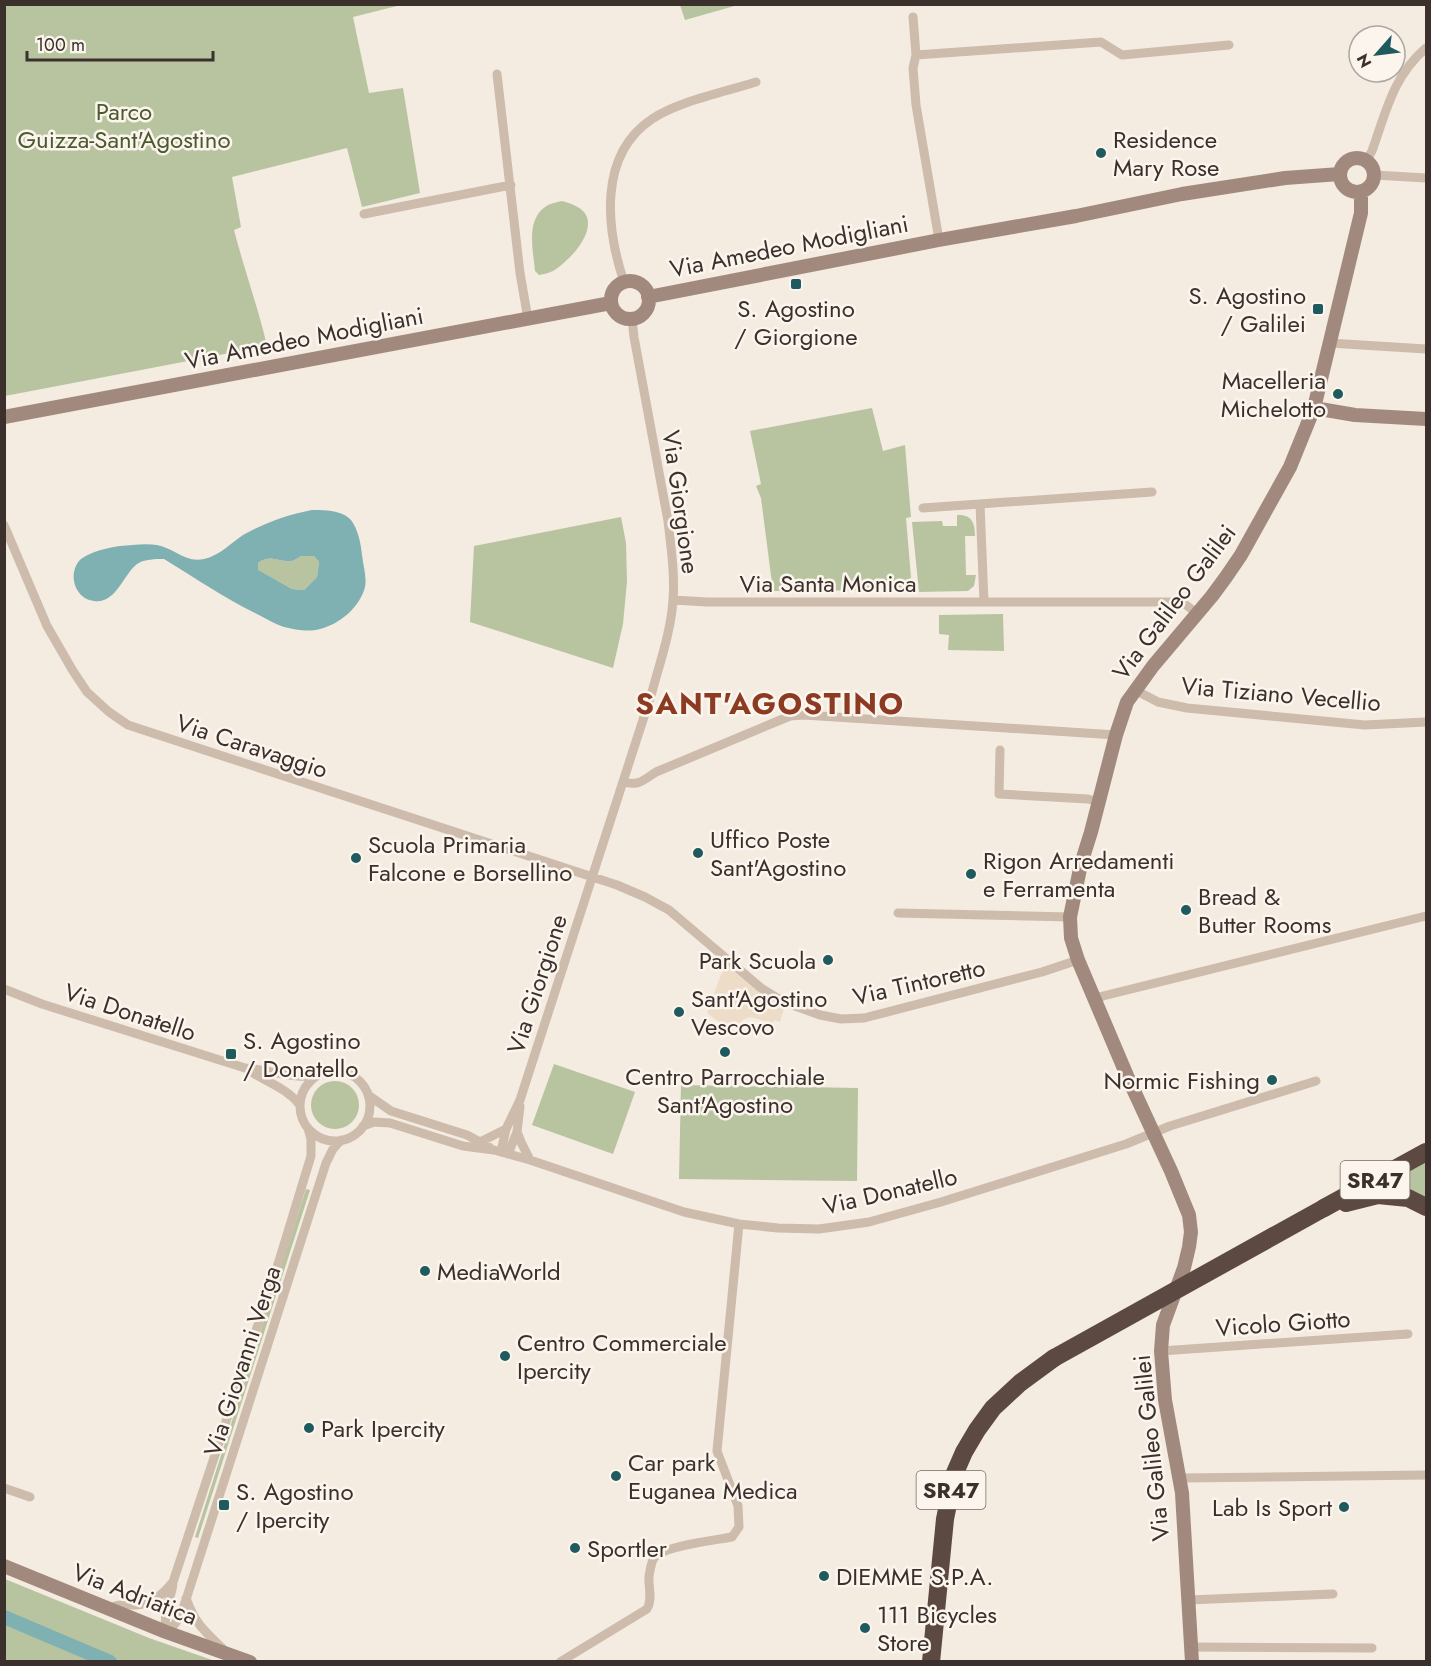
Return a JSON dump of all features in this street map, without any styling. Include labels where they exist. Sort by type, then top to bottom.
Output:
[{"type":"highway","name":"SR47","points":[[931,1662],[945,1519],[954,1475],[964,1452],[993,1408],[1020,1383],[1054,1358],[1426,1152]]},
{"type":"highway","name":"SR47","points":[[1324,1208],[1378,1195],[1408,1198],[1426,1207]]},
{"type":"street","name":"Via Amedeo Modigliani","points":[[913,17],[916,56],[913,68],[915,105],[939,240]]},
{"type":"street","points":[[916,56],[1101,42],[1122,55],[1229,45]]},
{"type":"street","points":[[1366,161],[1372,152],[1397,81],[1426,48]]},
{"type":"street","points":[[497,74],[520,273],[528,319]]},
{"type":"street","points":[[632,319],[617,315],[611,303],[614,289],[624,282],[610,220],[610,190],[623,152],[634,135],[652,119],[674,107],[756,82]]},
{"type":"street","points":[[1358,158],[1366,161],[1371,166],[1374,175],[1371,185],[1361,193],[1352,192],[1342,184],[1340,174],[1342,166],[1352,159],[1358,158]]},
{"type":"street","name":"Via Amedeo Modigliani","points":[[648,297],[1182,194],[1285,178],[1340,174]]},
{"type":"street","points":[[1374,175],[1426,178]]},
{"type":"street","points":[[364,214],[511,185]]},
{"type":"street","name":"Via Galileo Galilei","points":[[1192,1654],[1180,1478],[1165,1400],[1161,1351],[1163,1325],[1185,1268],[1190,1247],[1189,1215],[1078,960],[1071,938],[1070,917],[1116,735],[1126,706],[1153,666],[1198,614],[1241,555],[1290,467],[1314,408],[1361,213],[1361,193]]},
{"type":"street","name":"Via Amedeo Modigliani","points":[[624,282],[633,281],[639,284],[648,297],[643,313],[632,319]]},
{"type":"street","name":"Via Amedeo Modigliani","points":[[4,417],[611,303]]},
{"type":"street","name":"Via Giorgione","points":[[501,1152],[506,1129],[520,1100],[652,692],[673,600],[672,549],[668,521],[632,319]]},
{"type":"street","points":[[1329,343],[1426,349]]},
{"type":"street","points":[[1314,408],[1355,415],[1426,419]]},
{"type":"street","points":[[923,508],[1152,492]]},
{"type":"street","points":[[980,504],[984,602]]},
{"type":"street","name":"Via Caravaggio","points":[[4,525],[47,626],[73,671],[87,692],[128,725],[592,877]]},
{"type":"street","name":"Via Santa Monica","points":[[673,600],[706,602],[1182,602],[1198,614]]},
{"type":"street","name":"Via Tiziano Vecellio","points":[[1135,690],[1158,702],[1187,708],[1365,725],[1426,722]]},
{"type":"street","points":[[622,782],[639,784],[656,772],[790,716],[804,715],[1116,735]]},
{"type":"street","points":[[1000,750],[999,794],[1088,799],[1099,802]]},
{"type":"street","name":"Via Tintoretto","points":[[592,877],[617,885],[669,910],[761,988],[779,999],[812,1012],[841,1018],[864,1018],[1042,972],[1078,960]]},
{"type":"street","points":[[898,913],[1070,917]]},
{"type":"street","points":[[1095,999],[1426,916]]},
{"type":"street","name":"Via Donatello","points":[[4,989],[42,1004],[245,1068],[263,1069],[300,1077],[339,1071],[357,1079],[368,1095],[391,1111],[467,1135],[501,1152]]},
{"type":"street","name":"Via Donatello","points":[[245,1068],[261,1079],[285,1090],[300,1105]]},
{"type":"street","points":[[316,1076],[305,1087],[301,1096],[302,1119],[314,1134],[323,1139],[341,1140]]},
{"type":"street","points":[[1154,1133],[1316,1081]]},
{"type":"street","points":[[363,1126],[368,1116],[368,1095]]},
{"type":"street","name":"Via Giorgione","points":[[520,1100],[518,1132],[530,1160]]},
{"type":"street","name":"Via Donatello","points":[[341,1140],[374,1122],[390,1123],[463,1146],[501,1152],[530,1160],[684,1212],[738,1224],[819,1229],[869,1222],[941,1202],[1126,1144],[1154,1133]]},
{"type":"street","name":"Via Giovanni Verga","points":[[107,1609],[120,1604],[148,1603],[163,1594],[172,1582],[294,1215],[311,1156],[311,1139],[308,1128]]},
{"type":"street","points":[[480,1142],[506,1129]]},
{"type":"street","name":"Via Giorgione","points":[[501,1152],[518,1132]]},
{"type":"street","name":"Via Giovanni Verga","points":[[165,1632],[175,1624],[182,1612],[326,1163],[341,1140]]},
{"type":"street","points":[[560,1662],[647,1609],[650,1604],[649,1577],[654,1558],[660,1552],[676,1547],[732,1538],[739,1527],[738,1506],[717,1451],[738,1224]]},
{"type":"street","name":"Vicolo Giotto","points":[[1161,1351],[1408,1334]]},
{"type":"street","points":[[1180,1478],[1426,1475]]},
{"type":"street","points":[[4,1488],[30,1497]]},
{"type":"street","name":"Via Adriatica","points":[[4,1566],[165,1632],[250,1662]]},
{"type":"street","name":"Via Giovanni Verga","points":[[165,1632],[167,1607],[173,1589],[172,1582]]},
{"type":"street","points":[[1189,1600],[1334,1594]]},
{"type":"street","points":[[186,1598],[201,1628],[229,1654]]},
{"type":"street","points":[[1192,1654],[1372,1648]]},
{"type":"green space","name":"Parco Guizza-Sant'Agostino","points":[[5,4],[401,5],[353,17],[369,93],[403,88],[420,193],[362,207],[347,148],[232,177],[241,227],[234,230],[267,346],[5,396]]},
{"type":"green space","points":[[680,4],[738,5],[685,20]]},
{"type":"green space","points":[[562,201],[577,206],[584,212],[588,220],[588,228],[580,245],[566,261],[553,271],[539,275],[535,271],[533,226],[541,211],[548,205]]},
{"type":"green space","points":[[872,408],[883,451],[905,445],[911,517],[906,518],[912,590],[773,591],[761,498],[756,486],[761,484],[750,431]]},
{"type":"green space","points":[[957,515],[966,516],[972,520],[974,527],[975,536],[965,536],[966,575],[976,575],[974,586],[968,591],[919,592],[912,522],[942,521],[943,526],[957,526]]},
{"type":"green space","points":[[621,517],[626,543],[627,581],[623,624],[613,668],[470,622],[474,546]]},
{"type":"green space","points":[[301,556],[314,556],[319,562],[317,577],[304,590],[292,589],[257,570],[258,563],[263,560],[271,558],[292,561]]},
{"type":"green space","points":[[1003,614],[1004,651],[948,650],[949,635],[939,634],[939,615]]},
{"type":"green space","points":[[554,1064],[635,1092],[613,1154],[532,1125]]},
{"type":"green space","points":[[330,1081],[340,1081],[355,1091],[359,1105],[358,1114],[349,1125],[340,1129],[330,1129],[315,1119],[311,1110],[311,1100],[321,1085]]},
{"type":"green space","points":[[681,1085],[858,1088],[857,1181],[679,1179]]},
{"type":"green space","points":[[1426,1151],[1426,1203],[1408,1197],[1327,1206]]},
{"type":"green space","points":[[306,1189],[310,1190],[198,1538],[195,1537]]},
{"type":"green space","points":[[5,1579],[149,1638],[215,1661],[5,1661]]},
{"type":"shaded area","points":[[725,964],[784,1009],[780,1022],[774,1020],[773,1023],[750,1017],[744,1019],[737,1027],[726,1027],[707,1013]]},
{"type":"water","points":[[312,510],[333,511],[351,520],[359,537],[365,571],[365,587],[359,601],[342,619],[327,627],[302,630],[277,624],[235,602],[164,559],[147,560],[137,564],[114,594],[102,601],[87,599],[77,590],[75,584],[74,571],[77,564],[85,556],[100,550],[153,544],[191,559],[204,559],[220,552],[260,526]],"holes":[[[301,556],[314,556],[319,562],[317,577],[304,590],[292,589],[258,570],[258,563],[263,560],[271,558],[292,561]]]},
{"type":"waterway","points":[[4,1617],[110,1662]]},
{"type":"place","name":"Residence Mary Rose","points":[[1101,153]]},
{"type":"place","name":"S. Agostino / Giorgione","points":[[796,284]]},
{"type":"place","name":"S. Agostino / Galilei","points":[[1318,309]]},
{"type":"place","name":"Macelleria Michelotto","points":[[1338,394]]},
{"type":"place","name":"Uffico Poste Sant'Agostino","points":[[698,853]]},
{"type":"place","name":"Scuola Primaria Falcone e Borsellino","points":[[356,858]]},
{"type":"place","name":"Rigon Arredamenti e Ferramenta","points":[[971,874]]},
{"type":"place","name":"Bread & Butter Rooms","points":[[1186,910]]},
{"type":"place","name":"Park Scuola","points":[[828,960]]},
{"type":"place","name":"Sant'Agostino Vescovo","points":[[679,1012]]},
{"type":"place","name":"Centro Parrocchiale Sant'Agostino","points":[[725,1052]]},
{"type":"place","name":"S. Agostino / Donatello","points":[[231,1054]]},
{"type":"place","name":"Normic Fishing","points":[[1272,1080]]},
{"type":"place","name":"MediaWorld","points":[[425,1271]]},
{"type":"place","name":"Centro Commerciale Ipercity","points":[[505,1356]]},
{"type":"place","name":"Park Ipercity","points":[[309,1428]]},
{"type":"place","name":"Car park Euganea Medica","points":[[616,1476]]},
{"type":"place","name":"S. Agostino / Ipercity","points":[[224,1505]]},
{"type":"place","name":"Lab Is Sport","points":[[1344,1507]]},
{"type":"place","name":"Sportler","points":[[575,1548]]},
{"type":"place","name":"DIEMME S.P.A.","points":[[824,1576]]},
{"type":"place","name":"111 Bicycles Store","points":[[865,1628]]},
{"type":"district","name":"SANT'AGOSTINO","points":[[770,703]]}]
